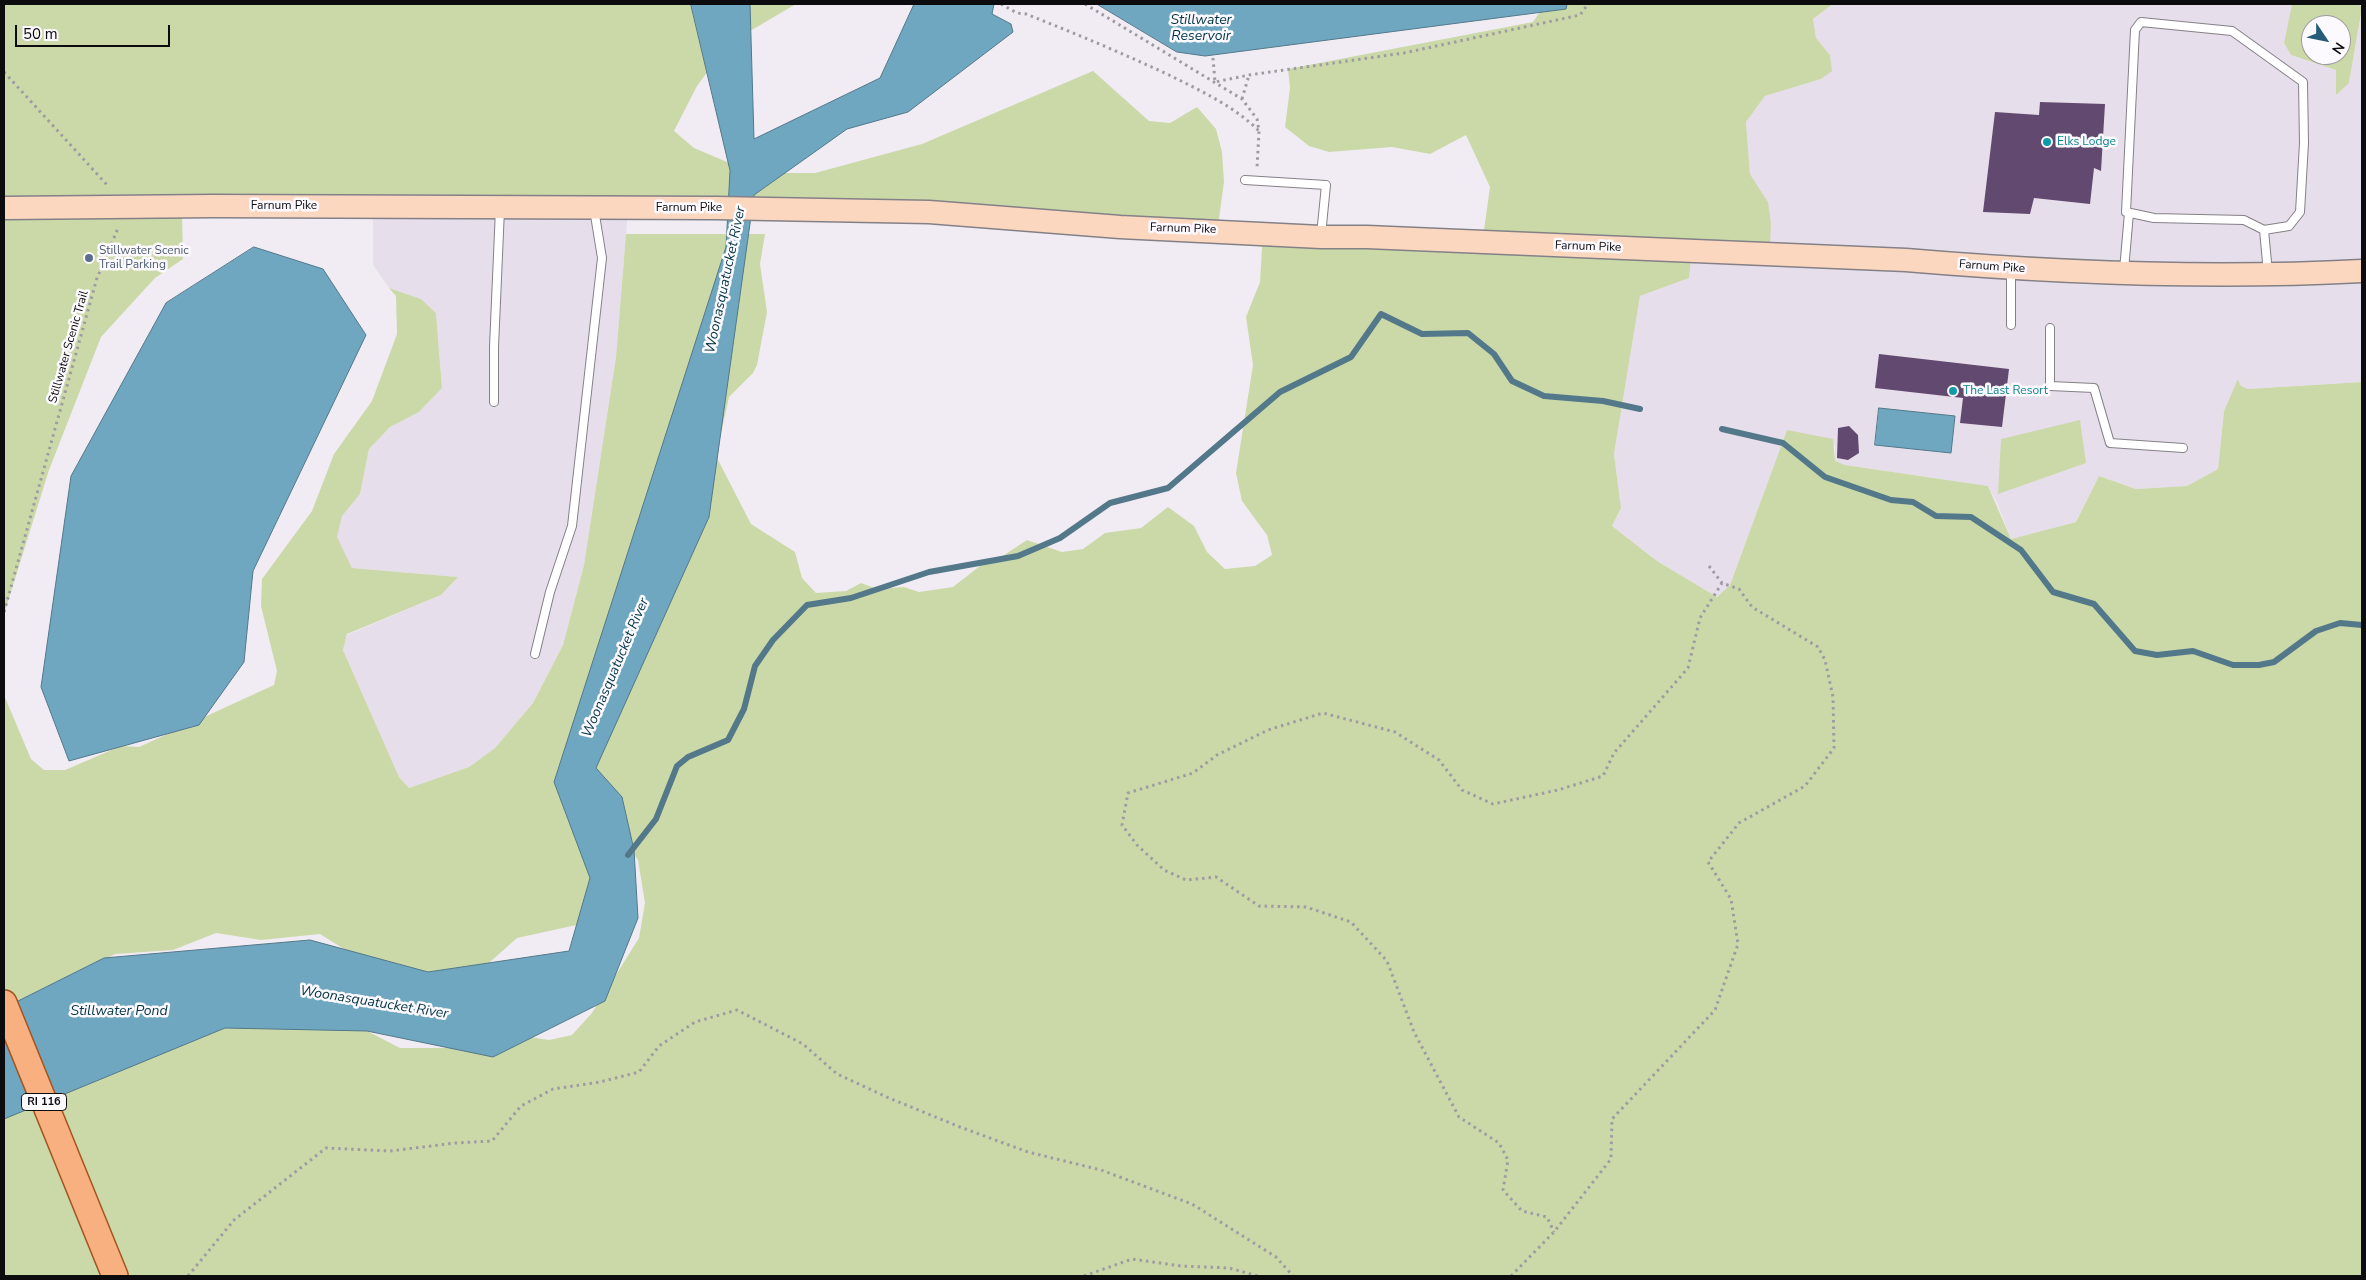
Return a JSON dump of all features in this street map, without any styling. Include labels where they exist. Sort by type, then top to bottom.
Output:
[{"type":"main road","name":"Farnum Pike","points":[[4,208],[594,207],[929,212],[1120,227],[1321,237],[1366,237],[1906,260],[2011,269],[2268,275],[2362,271]]},
{"type":"main road","name":"RI 116","points":[[4,1003],[115,1276]]},
{"type":"lane","points":[[2124,273],[2129,213],[2126,212],[2135,30],[2142,22],[2232,31],[2303,82],[2304,142],[2300,212],[2288,226],[2264,230],[2244,220],[2154,218],[2129,213]]},
{"type":"lane","points":[[1245,180],[1326,185],[1321,237]]},
{"type":"lane","points":[[494,402],[494,347],[500,207]]},
{"type":"lane","points":[[535,654],[550,592],[572,526],[602,258],[594,207]]},
{"type":"lane","points":[[2264,230],[2268,275]]},
{"type":"lane","points":[[2011,269],[2011,325]]},
{"type":"lane","points":[[2050,328],[2050,386],[2094,388],[2110,443],[2183,448]]},
{"type":"path","points":[[1001,4],[1017,13],[1026,14],[1096,42],[1198,89],[1242,114],[1260,131]]},
{"type":"path","points":[[1085,4],[1242,98],[1257,119],[1260,131],[1256,181]]},
{"type":"path","points":[[1215,82],[1249,74],[1414,51],[1580,15],[1588,4]]},
{"type":"path","points":[[1212,58],[1215,82]]},
{"type":"path","points":[[4,72],[127,207]]},
{"type":"path","points":[[1242,98],[1249,74]]},
{"type":"path","name":"Stillwater Scenic Trail","points":[[4,612],[98,278],[127,207]]},
{"type":"path","points":[[1511,1276],[1554,1232],[1611,1159],[1612,1119],[1715,1010],[1738,944],[1731,899],[1708,862],[1739,823],[1805,786],[1834,748],[1833,697],[1825,660],[1818,647],[1752,607],[1739,589],[1722,583],[1709,566]]},
{"type":"path","points":[[1554,1232],[1547,1217],[1522,1211],[1503,1190],[1508,1160],[1499,1143],[1459,1117],[1414,1032],[1387,962],[1351,922],[1306,908],[1259,906],[1216,877],[1186,880],[1164,870],[1137,845],[1122,825],[1128,793],[1194,773],[1217,754],[1268,730],[1323,713],[1395,732],[1439,760],[1462,790],[1493,804],[1558,790],[1603,776],[1614,753],[1688,668],[1700,618],[1722,583]]},
{"type":"path","points":[[188,1276],[234,1220],[326,1148],[390,1151],[455,1142],[492,1141],[521,1106],[553,1089],[600,1082],[639,1072],[659,1046],[695,1022],[737,1010],[803,1044],[837,1074],[898,1101],[960,1127],[1028,1152],[1101,1170],[1192,1204],[1276,1257],[1293,1276]]},
{"type":"path","points":[[1084,1276],[1132,1259],[1181,1266],[1228,1268],[1258,1276]]},
{"type":"shaded area","points":[[1833,4],[2292,4],[2284,43],[2291,55],[2301,58],[2301,65],[2321,65],[2336,70],[2336,94],[2349,83],[2362,10],[2362,382],[2248,389],[2241,386],[2239,380],[2224,411],[2218,469],[2187,486],[2136,489],[2099,476],[2076,522],[2011,539],[1998,505],[1988,486],[1845,465],[1835,461],[1835,446],[1787,430],[1730,585],[1717,597],[1657,561],[1612,526],[1621,508],[1614,454],[1640,296],[1689,278],[1692,252],[1768,202],[1750,174],[1746,122],[1765,96],[1821,79],[1830,55],[1816,38],[1813,19]]},
{"type":"shaded area","points":[[628,211],[616,357],[584,565],[563,645],[533,703],[495,748],[469,767],[409,788],[399,777],[343,650],[347,635],[441,595],[458,577],[352,568],[336,537],[342,516],[360,494],[369,449],[390,427],[419,412],[442,388],[436,313],[421,299],[389,288],[373,265],[373,213]]},
{"type":"green space","points":[[4,4],[796,4],[728,44],[697,86],[674,131],[694,148],[753,173],[815,173],[922,144],[1093,71],[1149,121],[1170,123],[1197,107],[1216,129],[1222,152],[1224,182],[1218,226],[917,212],[182,211],[183,259],[155,278],[101,337],[49,470],[4,614]]},
{"type":"green space","points":[[1545,4],[1833,4],[1813,19],[1816,38],[1830,55],[1832,71],[1821,79],[1765,96],[1746,122],[1750,174],[1768,202],[1771,224],[1770,244],[1484,230],[1490,187],[1466,135],[1430,154],[1392,147],[1329,152],[1309,146],[1285,127],[1290,88],[1288,69],[1533,22]]},
{"type":"green space","points":[[2292,4],[2359,4],[2362,8],[2349,83],[2336,95],[2336,70],[2321,65],[2351,65],[2351,15],[2301,15],[2301,58],[2291,55],[2284,43]]},
{"type":"green space","points":[[1263,231],[1692,252],[1689,278],[1640,296],[1614,454],[1621,508],[1612,526],[1657,561],[1717,597],[1730,585],[1787,430],[1833,439],[1835,461],[1845,465],[1988,486],[2011,539],[2076,522],[2099,476],[2136,489],[2187,486],[2218,469],[2224,411],[2238,379],[2241,386],[2248,389],[2362,382],[2362,1276],[4,1276],[4,1108],[87,1050],[315,1004],[400,1048],[457,1048],[523,1036],[549,1040],[572,1035],[592,1013],[639,938],[645,903],[638,860],[616,829],[591,907],[581,924],[517,938],[490,962],[443,984],[392,979],[320,934],[261,940],[216,933],[173,950],[115,954],[4,1017],[4,695],[31,759],[44,770],[65,770],[121,746],[139,747],[274,685],[277,671],[261,606],[262,579],[312,511],[334,454],[372,401],[397,334],[396,296],[389,288],[421,299],[436,313],[442,388],[419,412],[390,427],[369,449],[360,494],[342,516],[337,537],[352,568],[458,577],[441,595],[347,634],[343,650],[399,777],[409,788],[469,767],[495,748],[533,703],[563,645],[584,565],[616,357],[626,234],[765,234],[760,264],[767,312],[757,365],[753,373],[729,397],[716,456],[751,524],[795,552],[802,578],[816,593],[846,591],[861,583],[877,589],[904,587],[919,592],[953,587],[985,562],[1001,557],[1027,540],[1062,552],[1083,549],[1105,533],[1141,528],[1168,507],[1194,526],[1207,552],[1225,569],[1255,566],[1272,555],[1267,535],[1242,501],[1236,473],[1253,365],[1246,317],[1260,282]]},
{"type":"green space","points":[[2080,420],[2086,463],[1998,494],[2001,439]]},
{"type":"water","name":"Stillwater Pond","points":[[691,4],[750,4],[754,139],[880,78],[914,4],[994,4],[992,14],[1011,24],[1013,32],[908,112],[847,129],[754,195],[709,517],[596,768],[622,797],[634,850],[638,918],[605,1001],[493,1057],[367,1031],[225,1028],[4,1119],[4,1008],[104,958],[310,940],[428,972],[569,951],[590,878],[554,782],[726,247],[730,171]]},
{"type":"water","name":"Stillwater Reservoir","points":[[1097,4],[1567,4],[1566,9],[1205,56],[1177,52]]},
{"type":"water","points":[[254,247],[323,269],[366,335],[253,571],[244,662],[199,725],[69,761],[41,687],[71,476],[166,303]]},
{"type":"water","points":[[1879,408],[1955,416],[1951,453],[1875,445]]},
{"type":"building","name":"Elks Lodge","points":[[2040,102],[2105,104],[2101,171],[2094,168],[2090,204],[2034,198],[2030,214],[1983,212],[1995,112],[2039,115]]},
{"type":"building","name":"The Last Resort","points":[[1879,354],[2009,369],[2002,427],[1960,423],[1963,398],[1875,388]]},
{"type":"building","points":[[1849,426],[1858,435],[1859,453],[1848,460],[1837,458],[1838,428]]},
{"type":"waterway","points":[[628,855],[656,819],[677,766],[688,757],[728,740],[744,709],[755,666],[773,640],[807,605],[851,598],[929,572],[1018,556],[1060,538],[1110,503],[1168,488],[1280,392],[1351,357],[1381,314],[1422,334],[1468,333],[1494,354],[1512,381],[1544,396],[1603,401],[1640,409]]},
{"type":"waterway","points":[[1722,429],[1783,443],[1825,477],[1891,500],[1913,502],[1936,516],[1971,517],[2021,550],[2053,592],[2094,604],[2135,651],[2157,655],[2193,651],[2233,665],[2259,665],[2274,662],[2316,631],[2340,623],[2362,625]]},
{"type":"place","name":"Elks Lodge","points":[[2047,142]]},
{"type":"place","name":"Stillwater Scenic Trail Parking","points":[[89,258]]},
{"type":"place","name":"The Last Resort","points":[[1953,391]]},
{"type":"water label","name":"Woonasquatucket River","points":[[726,280]]},
{"type":"water label","name":"Woonasquatucket River","points":[[616,668]]},
{"type":"water label","name":"Woonasquatucket River","points":[[374,1003]]}]
